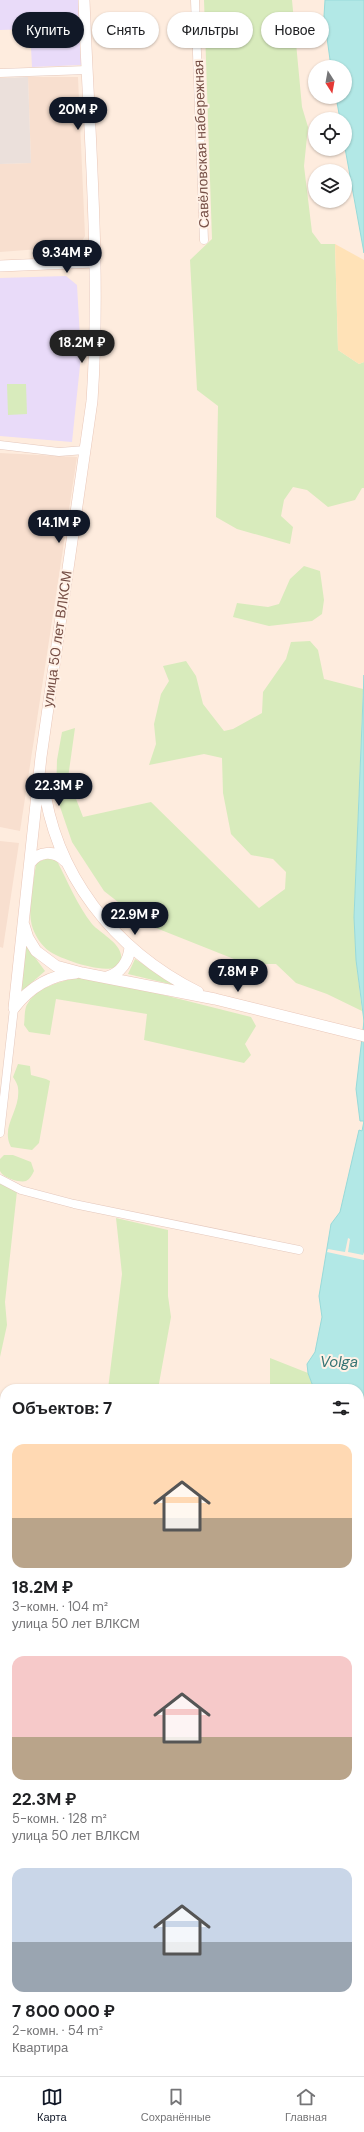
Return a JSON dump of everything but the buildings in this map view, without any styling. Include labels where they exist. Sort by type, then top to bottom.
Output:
[{"type":"main road","name":"улица 50 лет ВЛКСМ","points":[[14,1008],[41,757],[94,373],[94,262],[84,0]]},
{"type":"main road","points":[[0,266],[94,262]]},
{"type":"main road","points":[[41,757],[48,810],[65,861],[89,901],[108,925],[130,947],[170,977],[215,999]]},
{"type":"main road","points":[[30,863],[37,856],[47,853],[57,855],[65,861]]},
{"type":"main road","points":[[24,919],[28,938],[41,955],[56,966],[82,973],[215,999],[254,1010],[364,1036]]},
{"type":"main road","points":[[107,977],[115,974],[124,966],[129,955],[130,947]]},
{"type":"main road","points":[[14,1008],[31,990],[46,980],[64,975],[82,973]]},
{"type":"street","name":"Савёловская набережная","points":[[195,0],[204,240]]},
{"type":"street","points":[[0,72],[87,70]]},
{"type":"street","points":[[0,445],[59,452],[84,450]]},
{"type":"street","name":"улица 50 лет ВЛКСМ","points":[[0,1133],[14,1008]]},
{"type":"street","points":[[0,1179],[21,1190],[74,1204],[299,1250]]},
{"type":"shaded area","points":[[0,0],[78,0],[79,12],[12,12],[12,30],[0,30]]},
{"type":"shaded area","points":[[31,48],[80,48],[81,65],[32,67]]},
{"type":"shaded area","points":[[28,77],[78,77],[85,236],[79,246],[0,252],[0,164],[31,163]]},
{"type":"shaded area","points":[[28,77],[31,163],[0,164],[0,78]]},
{"type":"shaded area","points":[[66,276],[77,285],[81,356],[72,442],[0,436],[0,278]]},
{"type":"shaded area","points":[[0,453],[77,457],[20,831],[0,827]]},
{"type":"shaded area","points":[[0,841],[19,843],[3,948],[0,947]]},
{"type":"green space","points":[[204,0],[292,0],[293,12],[261,12],[261,48],[296,48],[302,107],[308,127],[304,166],[312,232],[321,244],[335,244],[338,350],[359,364],[364,362],[364,488],[362,488],[355,500],[328,507],[307,490],[293,487],[284,500],[281,516],[293,527],[290,544],[237,529],[216,517],[218,406],[197,390],[190,260],[212,239],[206,48],[253,48],[253,12],[204,12]]},
{"type":"green space","points":[[7,384],[26,384],[27,414],[8,415]]},
{"type":"green space","points":[[304,566],[320,571],[324,600],[322,614],[312,621],[269,626],[233,617],[237,603],[268,607],[279,604],[290,579]]},
{"type":"green space","points":[[310,641],[318,650],[324,679],[363,689],[354,917],[356,960],[362,1011],[327,994],[296,983],[276,964],[254,964],[234,959],[146,924],[104,891],[72,842],[56,795],[57,760],[62,732],[75,728],[68,778],[83,817],[151,802],[259,908],[285,889],[286,872],[273,859],[251,855],[231,834],[223,793],[222,758],[204,754],[149,765],[156,744],[154,724],[161,694],[169,681],[163,666],[186,661],[196,676],[203,704],[224,731],[233,729],[262,713],[263,692],[286,659],[291,642]]},
{"type":"green space","points":[[50,857],[57,861],[77,901],[92,924],[120,950],[120,963],[114,968],[103,969],[91,967],[55,955],[46,949],[36,935],[31,921],[30,905],[36,863]]},
{"type":"green space","points":[[25,944],[45,971],[20,993]]},
{"type":"green space","points":[[135,959],[178,986],[128,974]]},
{"type":"green space","points":[[80,977],[104,980],[251,1017],[256,1026],[245,1044],[251,1055],[244,1063],[144,1040],[147,1014],[56,999],[50,1035],[29,1032],[24,1025],[25,1013],[27,1005],[32,997],[44,988],[51,985]]},
{"type":"green space","points":[[18,1064],[30,1066],[31,1075],[50,1081],[39,1143],[32,1150],[11,1147],[8,1139],[9,1125],[17,1104],[18,1087],[13,1077]]},
{"type":"green space","points":[[4,1155],[13,1155],[31,1162],[34,1171],[30,1178],[26,1181],[20,1181],[4,1176],[0,1171],[0,1159]]},
{"type":"green space","points":[[0,1183],[17,1191],[5,1302],[7,1325],[0,1357]]},
{"type":"green space","points":[[116,1218],[168,1230],[168,1296],[171,1317],[159,1384],[109,1384],[122,1274]]},
{"type":"green space","points":[[270,1358],[308,1373],[312,1384],[270,1384]]},
{"type":"sand","points":[[335,244],[364,260],[364,362],[359,364],[338,350]]},
{"type":"water","points":[[325,0],[364,0],[364,253],[352,187],[352,164],[348,164],[346,156],[352,156],[352,112],[339,112],[337,104],[352,104],[352,60],[330,60],[328,48],[329,12],[324,12]]},
{"type":"water","points":[[364,675],[364,1021],[356,960],[354,917]]},
{"type":"water","points":[[364,1021],[364,1121],[360,1121],[356,1089]]},
{"type":"water","name":"Volga","points":[[364,1121],[364,1384],[312,1384],[308,1373],[307,1364],[315,1352],[322,1317],[319,1296],[331,1224],[340,1212],[359,1130],[362,1131]]},
{"type":"pier","points":[[348,1238],[350,1239],[348,1252],[363,1255],[364,1252],[364,1260],[327,1252],[328,1249],[345,1252]]}]
